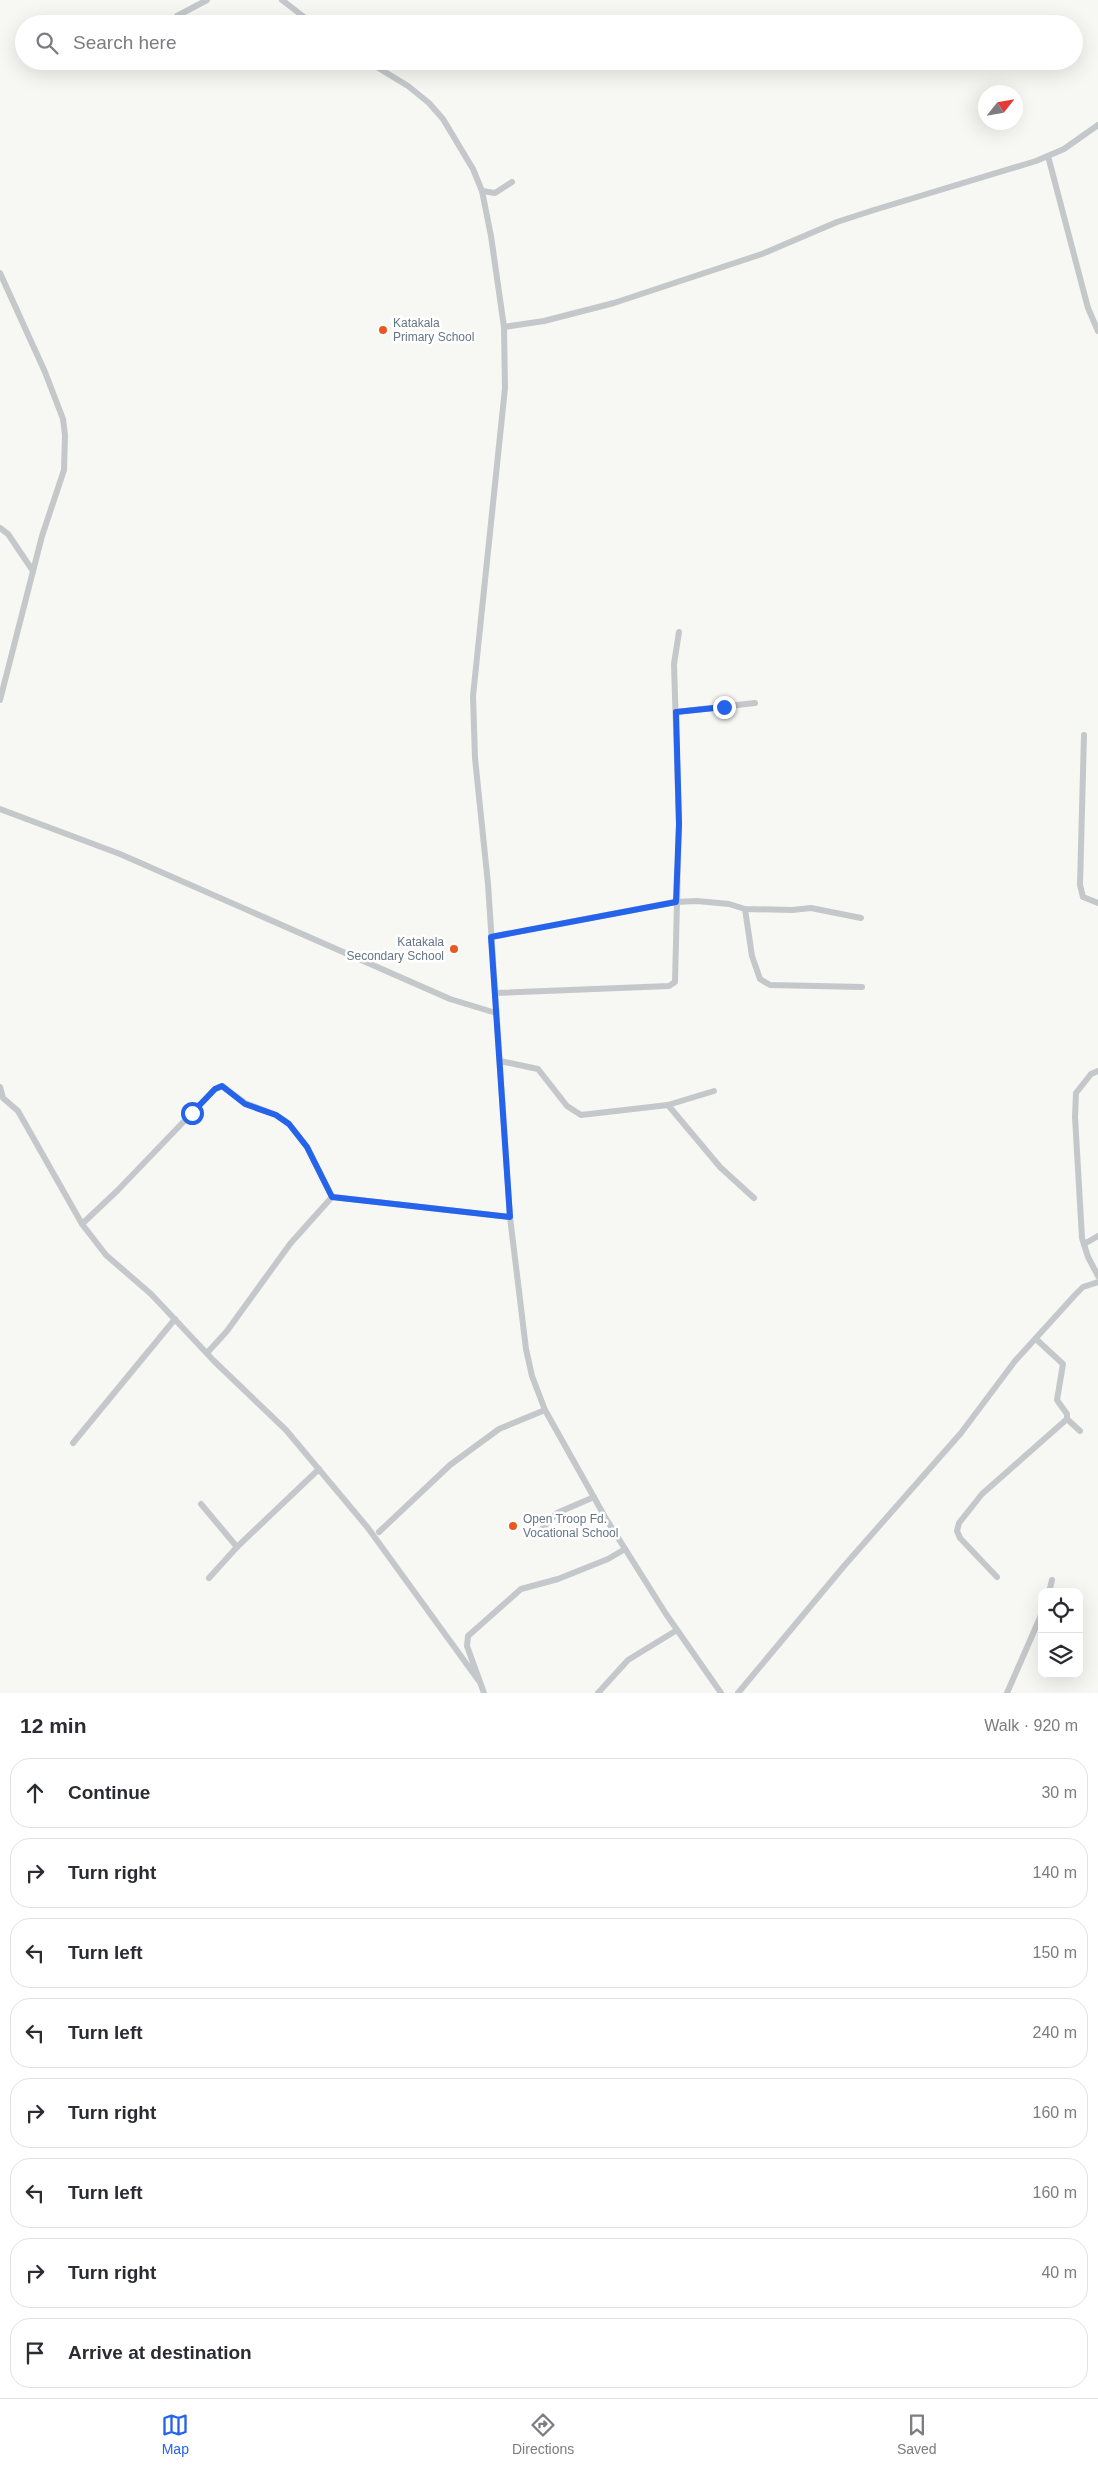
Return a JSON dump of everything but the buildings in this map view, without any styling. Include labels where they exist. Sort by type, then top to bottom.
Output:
[{"type":"street","points":[[178,15],[207,0]]},
{"type":"street","points":[[282,0],[301,15]]},
{"type":"street","points":[[382,70],[408,86],[443,119],[473,169],[482,191],[491,236],[504,327],[505,388],[502,432],[473,696],[475,758],[488,884],[510,1217],[526,1349],[532,1376],[545,1410],[594,1497],[677,1630],[721,1693]]},
{"type":"street","points":[[504,327],[544,321],[614,303],[762,254],[846,219],[1048,156],[1064,149],[1098,125]]},
{"type":"street","points":[[1048,156],[1088,308],[1098,331]]},
{"type":"street","points":[[482,191],[496,193],[512,182]]},
{"type":"street","points":[[0,272],[45,372],[63,419],[65,435],[64,470],[33,571],[0,700]]},
{"type":"street","points":[[0,528],[8,534],[33,571]]},
{"type":"street","points":[[495,993],[673,985],[675,982],[679,824],[674,664],[679,632]]},
{"type":"street","points":[[676,712],[755,703]]},
{"type":"street","points":[[1084,735],[1080,885],[1083,897],[1098,903]]},
{"type":"street","points":[[0,809],[120,854],[450,999],[496,1013]]},
{"type":"street","points":[[491,937],[676,902],[697,900],[745,908],[792,910],[811,908],[861,918]]},
{"type":"street","points":[[745,908],[752,956],[760,979],[770,985],[862,987]]},
{"type":"street","points":[[500,1061],[538,1069],[567,1106],[581,1115],[668,1105],[714,1091]]},
{"type":"street","points":[[1098,1071],[1091,1074],[1076,1093],[1075,1117],[1084,1244],[1098,1276]]},
{"type":"street","points":[[82,1224],[118,1190],[215,1089],[222,1086],[245,1104],[276,1115],[289,1124],[307,1147],[332,1197]]},
{"type":"street","points":[[0,1087],[3,1098],[18,1111],[82,1224],[106,1255],[151,1294],[207,1353],[286,1430],[368,1528],[480,1681]]},
{"type":"street","points":[[668,1105],[720,1167],[754,1198]]},
{"type":"street","points":[[332,1197],[510,1217]]},
{"type":"street","points":[[207,1353],[228,1331],[290,1244],[332,1197]]},
{"type":"street","points":[[1084,1244],[1098,1236]]},
{"type":"street","points":[[738,1693],[844,1566],[961,1433],[1015,1361],[1083,1287],[1098,1282]]},
{"type":"street","points":[[73,1443],[176,1320]]},
{"type":"street","points":[[1036,1338],[1063,1364],[1057,1400],[1067,1414],[1067,1419],[1080,1431]]},
{"type":"street","points":[[379,1532],[450,1464],[499,1429],[545,1410]]},
{"type":"street","points":[[997,1576],[960,1538],[957,1531],[959,1523],[982,1494],[1067,1419]]},
{"type":"street","points":[[209,1578],[237,1546],[319,1469]]},
{"type":"street","points":[[542,1529],[557,1512],[594,1497]]},
{"type":"street","points":[[201,1504],[237,1546]]},
{"type":"street","points":[[484,1693],[466,1646],[468,1636],[521,1589],[558,1579],[608,1559],[625,1549]]},
{"type":"street","points":[[1050,1588],[1052,1580]]},
{"type":"street","points":[[1007,1693],[1038,1622]]},
{"type":"street","points":[[598,1693],[628,1660],[677,1630]]},
{"type":"place","name":"Katakala Primary School","points":[[383,330]]},
{"type":"place","name":"Katakala Secondary School","points":[[454,949]]},
{"type":"place","name":"Open Troop Fd. Vocational School","points":[[513,1526]]},
{"type":"route","points":[[192,1113],[215,1089],[222,1086],[245,1104],[276,1115],[289,1124],[307,1147],[332,1197],[510,1217],[491,937],[676,902],[679,824],[676,712],[724,707]]}]
